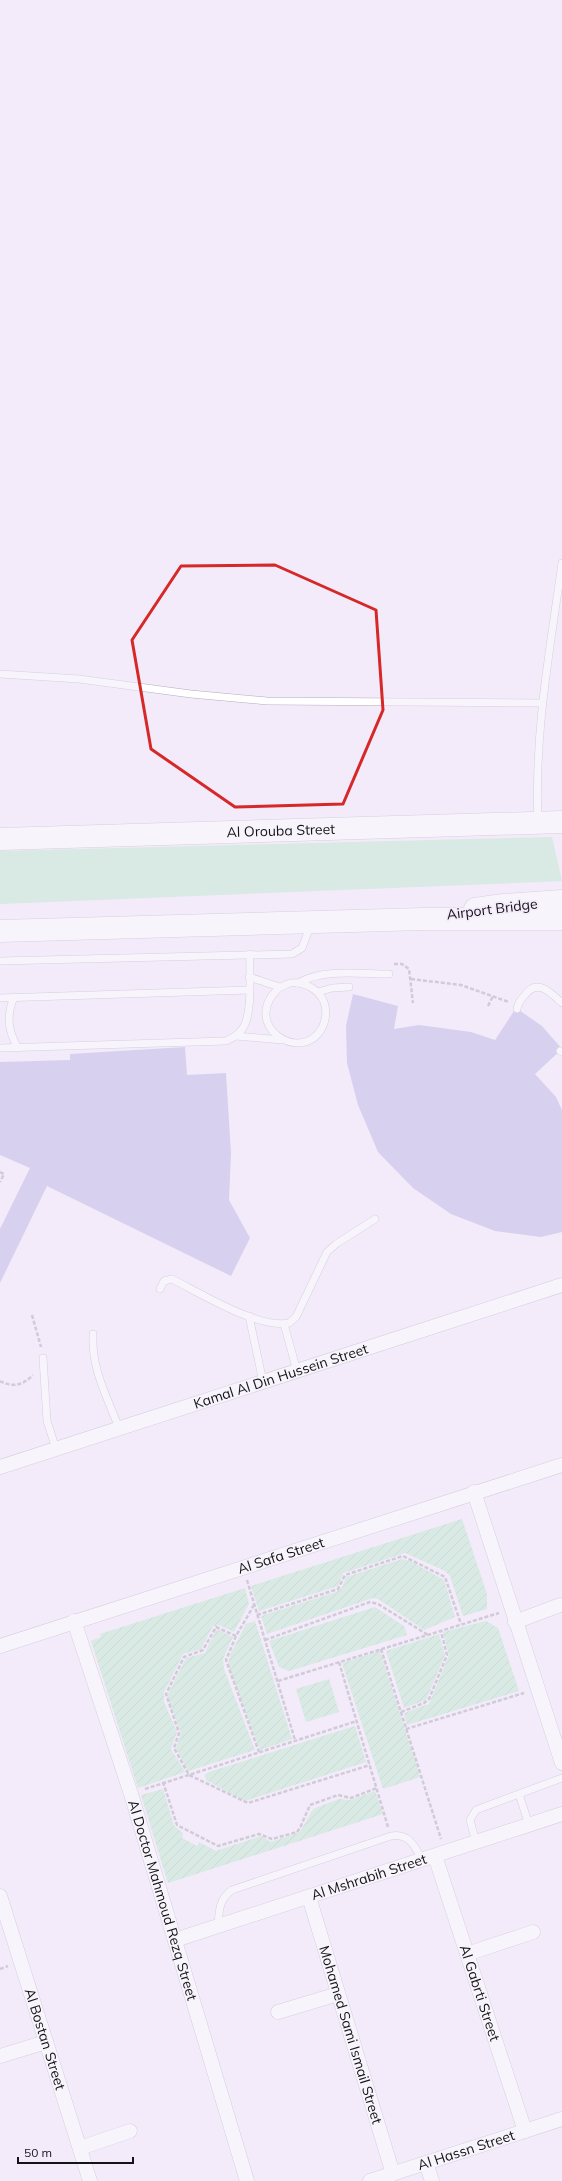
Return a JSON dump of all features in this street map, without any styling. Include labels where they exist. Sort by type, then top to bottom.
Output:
[{"type":"highway","name":"Al Orouba Street","points":[[0,839],[562,822]]},
{"type":"highway","name":"Airport Bridge","points":[[423,919],[503,905],[562,901]]},
{"type":"highway","points":[[0,931],[423,919],[562,919]]},
{"type":"street","name":"Kamal Al Din Hussein Street","points":[[0,1468],[562,1285]]},
{"type":"street","name":"Al Safa Street","points":[[0,1646],[474,1492],[562,1465]]},
{"type":"street","points":[[474,1492],[562,1763]]},
{"type":"street","points":[[513,1615],[560,1605]]},
{"type":"street","name":"Al Doctor Mahmoud Rezq Street","points":[[74,1621],[131,1794],[176,1940],[246,2181]]},
{"type":"street","name":"Al Mshrabih Street","points":[[176,1940],[562,1814]]},
{"type":"street","name":"Al Gabrti Street","points":[[434,1856],[525,2131]]},
{"type":"street","name":"Al Bostan Street","points":[[0,1896],[90,2181]]},
{"type":"street","name":"Mohamed Sami Ismail Street","points":[[309,1897],[393,2174]]},
{"type":"street","points":[[467,1954],[534,1932]]},
{"type":"street","points":[[278,2012],[338,1994]]},
{"type":"street","points":[[0,2056],[46,2042]]},
{"type":"street","name":"Al Hassn Street","points":[[370,2181],[562,2119]]},
{"type":"street","points":[[80,2148],[130,2131]]},
{"type":"street","points":[[426,2163],[432,2181]]},
{"type":"lane","points":[[538,822],[537,762],[541,704],[562,563]]},
{"type":"lane","points":[[0,674],[79,679],[191,694],[267,701],[541,704]]},
{"type":"lane","points":[[0,961],[292,954],[299,951],[304,945],[312,923]]},
{"type":"lane","points":[[0,1048],[215,1043],[226,1041],[236,1036],[243,1027],[247,1017],[250,954]]},
{"type":"lane","points":[[283,1040],[271,1030],[265,1014],[267,1004],[272,994],[280,987],[298,983],[322,974],[389,974]]},
{"type":"lane","points":[[249,978],[280,987]]},
{"type":"lane","points":[[236,1036],[283,1040],[293,1043],[304,1042],[313,1038],[321,1030],[325,1021],[326,1011],[324,1001],[318,992],[309,986],[298,983]]},
{"type":"lane","points":[[318,992],[332,988],[349,986]]},
{"type":"lane","points":[[517,1008],[529,989],[535,986],[542,986],[562,1003]]},
{"type":"lane","points":[[0,998],[249,990]]},
{"type":"lane","points":[[14,997],[9,1012],[9,1028],[18,1048]]},
{"type":"lane","points":[[160,1289],[164,1281],[172,1279],[248,1316],[284,1324],[289,1323],[296,1317],[327,1252],[336,1244],[375,1220]]},
{"type":"lane","points":[[248,1316],[263,1382]]},
{"type":"lane","points":[[284,1324],[297,1371]]},
{"type":"lane","points":[[93,1334],[92,1351],[95,1368],[119,1428]]},
{"type":"lane","points":[[43,1358],[47,1421],[56,1449]]},
{"type":"lane","points":[[476,1842],[471,1826],[472,1814],[482,1807],[562,1778]]},
{"type":"lane","points":[[519,1794],[529,1825]]},
{"type":"lane","points":[[218,1926],[220,1905],[227,1894],[232,1890],[391,1836],[397,1835],[409,1839],[434,1856]]},
{"type":"path","points":[[411,979],[461,985],[493,996],[517,1008]]},
{"type":"path","points":[[488,1006],[493,996]]},
{"type":"path","points":[[0,1172],[4,1174],[0,1182]]},
{"type":"path","points":[[257,1615],[338,1589],[345,1575],[404,1556],[445,1577],[461,1624]]},
{"type":"path","points":[[243,1568],[295,1740]]},
{"type":"path","points":[[265,1640],[370,1602],[378,1604],[428,1635]]},
{"type":"path","points":[[254,1605],[236,1636],[226,1663],[260,1752]]},
{"type":"path","points":[[278,1681],[461,1624],[513,1615]]},
{"type":"path","points":[[236,1636],[216,1627],[203,1650],[184,1657],[166,1694],[179,1733],[174,1748],[189,1775],[248,1803],[370,1765]]},
{"type":"path","points":[[401,1712],[424,1703],[429,1699],[448,1653],[441,1630]]},
{"type":"path","points":[[381,1649],[406,1729],[434,1856]]},
{"type":"path","points":[[339,1662],[391,1836]]},
{"type":"path","points":[[406,1729],[538,1689]]},
{"type":"path","points":[[131,1794],[163,1782],[357,1721]]},
{"type":"path","points":[[163,1782],[178,1826],[218,1846],[260,1834],[272,1838],[297,1832],[300,1830],[310,1805],[339,1795],[351,1798],[377,1788]]},
{"type":"highlighted area","points":[[275,565],[376,610],[383,710],[343,804],[235,807],[151,749],[132,640],[181,566]]},
{"type":"green space","points":[[552,837],[562,881],[0,904],[0,851]]},
{"type":"green space","points":[[462,1519],[487,1594],[487,1609],[463,1616],[450,1576],[445,1571],[405,1553],[343,1573],[338,1586],[259,1611],[251,1586]]},
{"type":"green space","points":[[402,1559],[410,1561],[444,1580],[455,1617],[424,1630],[378,1599],[373,1598],[267,1634],[261,1616],[336,1592],[342,1588],[346,1577]]},
{"type":"green space","points":[[245,1588],[249,1604],[234,1632],[219,1625],[213,1626],[201,1649],[183,1654],[164,1692],[164,1702],[177,1732],[171,1749],[185,1772],[138,1788],[91,1641],[101,1637],[100,1634]]},
{"type":"green space","points":[[375,1607],[404,1626],[407,1635],[289,1671],[279,1667],[269,1641]]},
{"type":"green space","points":[[255,1621],[292,1739],[260,1750],[228,1665],[230,1655],[246,1624]]},
{"type":"green space","points":[[486,1621],[498,1628],[519,1691],[407,1725],[404,1713],[429,1704],[449,1655],[443,1632]]},
{"type":"green space","points":[[216,1630],[233,1637],[223,1659],[224,1669],[255,1750],[188,1771],[176,1748],[181,1733],[167,1696],[186,1658],[205,1653]]},
{"type":"green space","points":[[439,1634],[445,1655],[426,1700],[404,1708],[386,1651]]},
{"type":"green space","points":[[380,1651],[420,1777],[383,1789],[342,1663]]},
{"type":"green space","points":[[329,1679],[339,1712],[306,1722],[296,1689]]},
{"type":"green space","points":[[355,1726],[366,1762],[245,1801],[206,1780],[205,1775],[209,1772]]},
{"type":"green space","points":[[163,1789],[174,1826],[183,1833],[182,1838],[197,1846],[199,1842],[216,1851],[261,1836],[271,1842],[300,1832],[313,1809],[339,1799],[351,1800],[375,1791],[383,1814],[168,1883],[141,1795]]},
{"type":"building","points":[[353,994],[398,1006],[394,1029],[419,1025],[471,1032],[495,1040],[516,1008],[542,1026],[562,1049],[535,1074],[556,1097],[562,1110],[562,1232],[541,1237],[495,1231],[451,1214],[413,1188],[378,1152],[358,1105],[347,1063],[346,1026]]},
{"type":"building","points":[[185,1047],[187,1075],[226,1073],[231,1153],[229,1200],[250,1238],[231,1276],[47,1186],[0,1283],[0,1229],[30,1168],[0,1155],[0,1062],[70,1060],[70,1054]]}]
